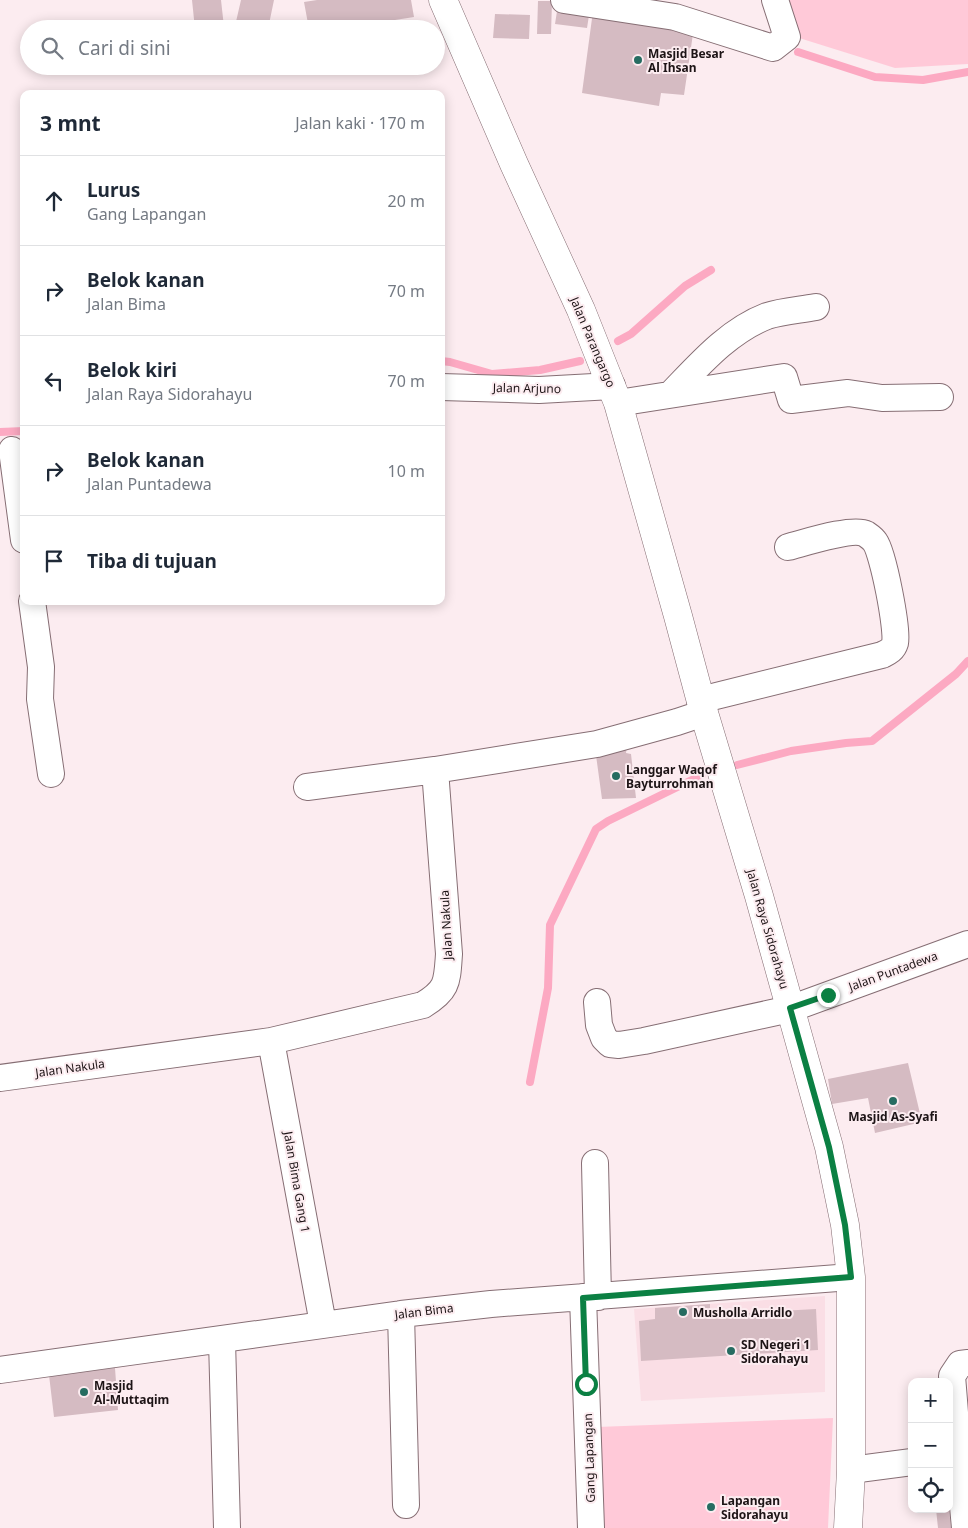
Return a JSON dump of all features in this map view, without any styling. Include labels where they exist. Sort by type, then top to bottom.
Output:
[{"type":"main road","name":"Jalan Parangargo","points":[[443,0],[514,164],[581,310],[615,395],[702,706]]},
{"type":"main road","name":"Jalan Raya Sidorahayu","points":[[702,706],[759,896],[829,1147],[845,1225],[851,1277],[851,1470],[848,1528]]},
{"type":"street","points":[[564,0],[675,17],[773,48],[788,36],[775,0]]},
{"type":"street","points":[[671,394],[711,352],[752,322],[769,315],[816,307]]},
{"type":"street","name":"Jalan Arjuno","points":[[445,387],[615,395],[671,394],[784,377],[791,400],[848,393],[882,398],[940,397]]},
{"type":"street","points":[[12,450],[20,510]]},
{"type":"street","points":[[306,787],[435,770],[597,744],[702,706],[882,655],[891,650],[895,643],[895,630],[882,558],[875,542],[865,533],[844,533],[788,547]]},
{"type":"street","points":[[32,605],[40,667],[40,699],[51,774]]},
{"type":"street","name":"Jalan Nakula","points":[[0,1078],[271,1041],[423,1005],[438,996],[447,979],[449,954],[435,770]]},
{"type":"street","name":"Jalan Puntadewa","points":[[597,1002],[599,1025],[604,1038],[610,1044],[619,1045],[790,1008],[968,944]]},
{"type":"street","name":"Jalan Bima Gang 1","points":[[271,1041],[323,1324]]},
{"type":"street","name":"Gang Lapangan","points":[[591,1528],[590,1297],[595,1163]]},
{"type":"street","name":"Jalan Bima","points":[[0,1370],[222,1340],[323,1324],[491,1304],[851,1277]]},
{"type":"street","points":[[401,1314],[406,1506]]},
{"type":"street","points":[[222,1340],[227,1528]]},
{"type":"street","points":[[966,1528],[952,1376],[960,1364],[968,1363]]},
{"type":"street","points":[[851,1470],[908,1463]]},
{"type":"shaded area","points":[[786,0],[968,0],[968,64],[895,68],[796,37]]},
{"type":"shaded area","name":"SD Negeri 1 Sidorahayu","points":[[825,1296],[825,1392],[641,1401],[634,1309]]},
{"type":"shaded area","points":[[833,1418],[828,1528],[601,1528],[597,1427]]},
{"type":"building","points":[[192,0],[221,0],[223,20],[194,20]]},
{"type":"building","points":[[241,0],[274,0],[270,20],[236,20]]},
{"type":"building","points":[[317,0],[411,0],[414,17],[395,20],[307,20],[304,2]]},
{"type":"building","points":[[538,1],[552,1],[551,34],[537,34]]},
{"type":"building","points":[[558,5],[590,9],[587,28],[555,24]]},
{"type":"building","name":"Masjid Besar Al Ihsan","points":[[593,11],[694,27],[684,95],[661,93],[659,106],[582,93]]},
{"type":"building","points":[[495,14],[530,15],[529,39],[493,38]]},
{"type":"building","name":"Langgar Waqof Bayturrohman","points":[[627,745],[626,753],[631,754],[636,798],[602,799],[595,748]]},
{"type":"building","name":"Masjid As-Syafi","points":[[908,1063],[922,1122],[875,1133],[868,1098],[832,1104],[828,1079]]},
{"type":"building","points":[[710,1304],[710,1315],[816,1309],[818,1350],[641,1361],[639,1321],[655,1319],[655,1308]]},
{"type":"building","name":"Masjid Al-Muttaqim","points":[[115,1368],[118,1410],[54,1417],[49,1375]]},
{"type":"building","points":[[936,1513],[949,1513],[951,1528],[938,1528]]},
{"type":"waterway","points":[[798,52],[875,77],[923,80],[968,72]]},
{"type":"waterway","points":[[618,341],[631,334],[685,286],[711,270]]},
{"type":"waterway","points":[[445,361],[492,374],[540,370],[580,361]]},
{"type":"waterway","points":[[0,432],[20,431]]},
{"type":"waterway","points":[[737,765],[791,751],[872,741],[956,674],[968,661]]},
{"type":"waterway","points":[[530,1082],[548,988],[550,925],[596,829],[608,821],[702,775]]},
{"type":"place","name":"Masjid Besar Al Ihsan","points":[[638,60]]},
{"type":"place","name":"Langgar Waqof Bayturrohman","points":[[616,776]]},
{"type":"place","name":"Masjid As-Syafi","points":[[893,1101]]},
{"type":"place","name":"Musholla Arridlo","points":[[683,1312]]},
{"type":"place","name":"SD Negeri 1 Sidorahayu","points":[[731,1351]]},
{"type":"place","name":"Masjid Al-Muttaqim","points":[[84,1392]]},
{"type":"place","name":"Lapangan Sidorahayu","points":[[711,1507]]},
{"type":"route","points":[[586,1384],[583,1298],[851,1277],[845,1225],[829,1147],[790,1008],[828,995]]}]
